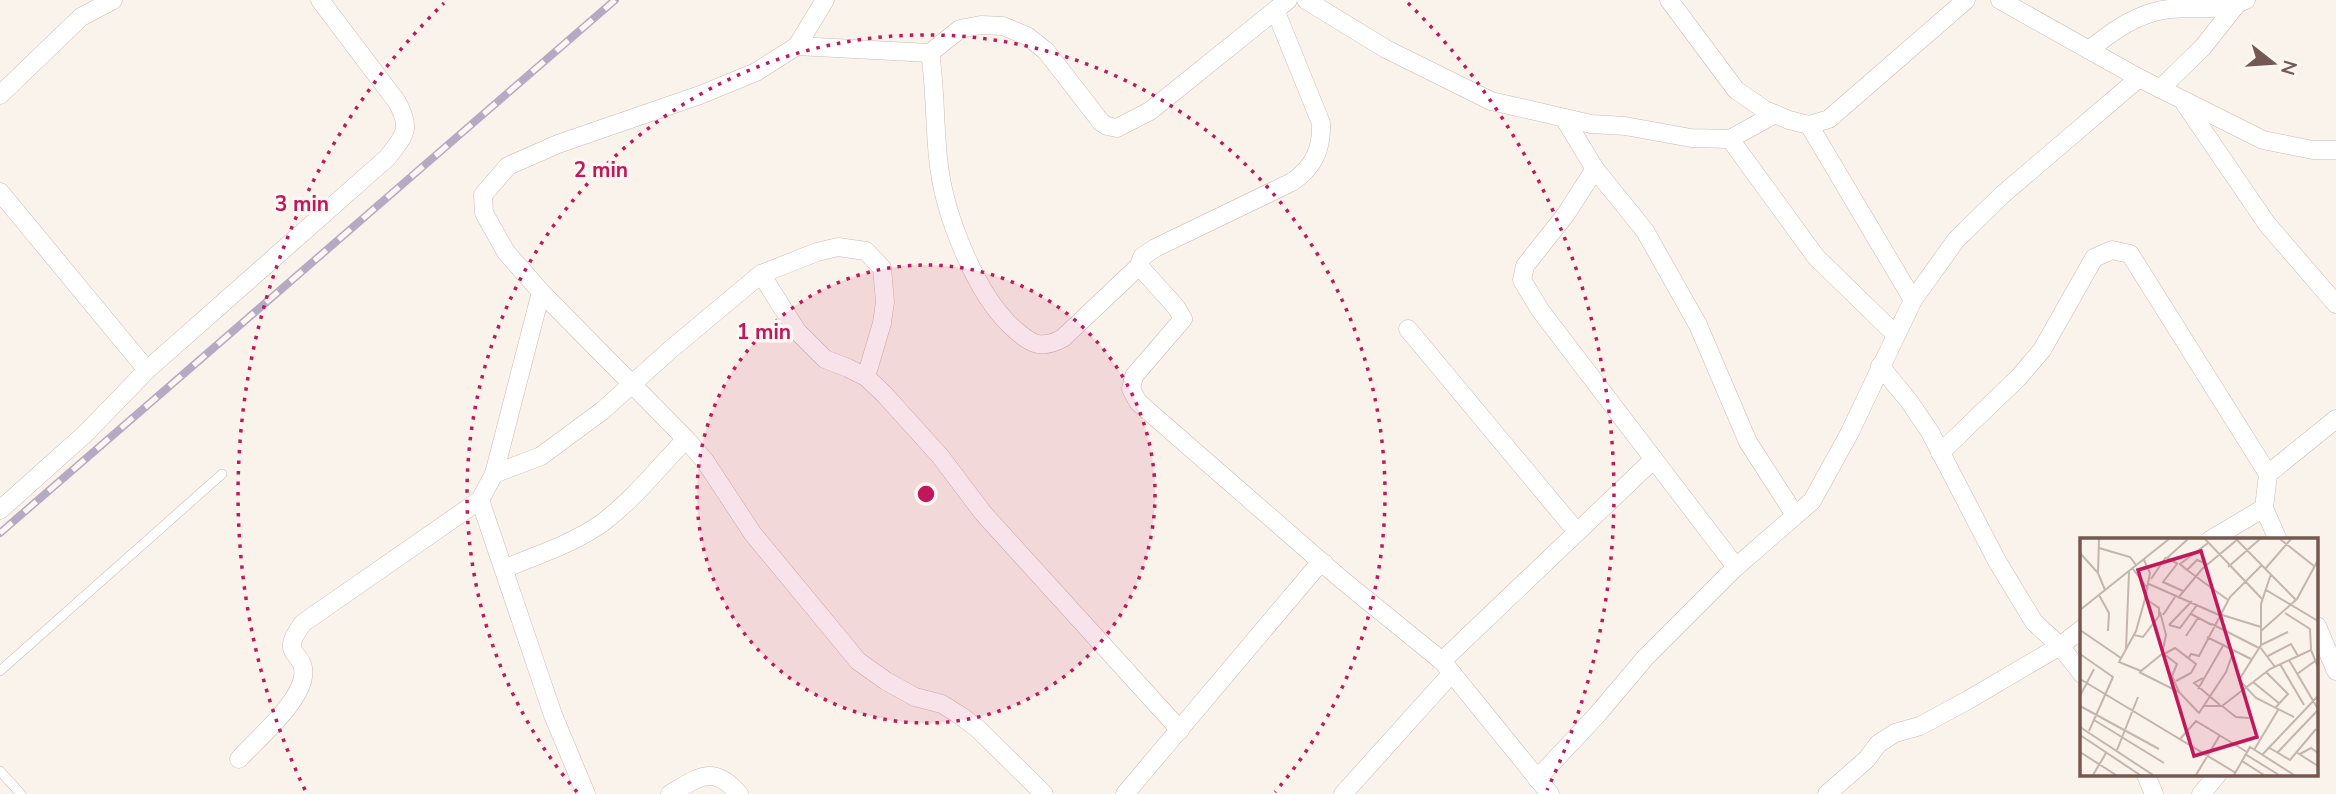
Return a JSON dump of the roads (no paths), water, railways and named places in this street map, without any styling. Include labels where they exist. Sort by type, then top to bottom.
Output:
[{"type":"street","points":[[0,95],[81,17],[113,0]]},
{"type":"street","points":[[0,510],[86,433],[147,370],[387,158],[401,140],[406,118],[397,102],[320,0]]},
{"type":"street","points":[[825,0],[797,46],[756,72],[700,95],[558,144],[509,166],[483,195],[484,213],[506,252],[541,292],[705,461],[753,534],[858,661],[915,697],[942,704],[961,716],[978,729],[1044,794]]},
{"type":"street","points":[[1306,0],[1386,49],[1491,101],[1591,124],[1691,138],[1730,139],[1775,114]]},
{"type":"street","points":[[1669,0],[1736,90],[1765,110],[1810,125],[1829,119],[1966,0]]},
{"type":"street","points":[[2000,0],[2139,78],[2263,140],[2313,150],[2336,150]]},
{"type":"street","points":[[2089,50],[2116,28],[2155,11],[2200,10],[2241,2]]},
{"type":"street","points":[[2160,89],[2203,47],[2241,2]]},
{"type":"street","points":[[797,46],[930,53],[960,29],[981,25],[1003,26],[1027,36],[1046,51],[1101,121],[1107,126],[1117,128],[1150,111],[1282,6],[1321,122],[1316,158],[1303,174],[1292,182],[1155,248],[1142,257],[1139,266],[1063,338],[1051,345],[1032,343],[1023,338],[990,302],[963,251],[943,189],[935,121],[935,81],[930,53]]},
{"type":"street","points":[[1139,266],[1176,307],[1183,319],[1134,376],[1131,388],[1138,402],[1447,667],[1544,789],[1596,716],[1645,658],[1737,567],[1812,501],[1849,434],[1913,300],[1956,240],[2002,195],[2139,78]]},
{"type":"street","points":[[2183,101],[2267,224],[2336,304]]},
{"type":"street","points":[[1564,118],[1595,169],[1645,231],[1698,325],[1748,442],[1795,515]]},
{"type":"street","points":[[1810,125],[1913,300]]},
{"type":"street","points":[[1730,139],[1816,257],[1896,335]]},
{"type":"street","points":[[1595,169],[1566,214],[1525,266],[1522,280],[1540,310],[1737,567]]},
{"type":"street","points":[[0,192],[147,370]]},
{"type":"street","points":[[494,474],[541,456],[602,411],[761,274],[817,252],[838,247],[866,251],[881,268],[886,302],[866,377]]},
{"type":"street","points":[[1940,453],[2019,377],[2042,351],[2094,258],[2112,250],[2130,254],[2268,474],[2264,508],[2277,538]]},
{"type":"street","points":[[761,274],[797,331],[825,359],[866,377],[884,394],[933,448],[983,513],[1180,730]]},
{"type":"street","points":[[239,759],[296,694],[303,675],[301,663],[290,648],[291,638],[303,623],[480,500],[494,474],[541,292]]},
{"type":"street","points":[[1408,329],[1577,532]]},
{"type":"street","points":[[1880,366],[1930,432],[1997,561],[2034,622],[2060,646],[2080,671]]},
{"type":"street","points":[[2268,474],[2336,419]]},
{"type":"street","points":[[504,569],[575,538],[601,523],[686,439]]},
{"type":"street","points":[[1343,794],[1447,667],[1577,532],[1654,459]]},
{"type":"street","points":[[480,500],[554,715],[586,794]]},
{"type":"street","points":[[2213,538],[2264,508]]},
{"type":"street","points":[[1132,791],[1314,570],[1324,563]]},
{"type":"street","points":[[2318,628],[2336,671]]},
{"type":"street","points":[[1827,794],[1867,759],[1878,744],[1895,733],[1920,726],[2060,646],[2080,631]]},
{"type":"street","points":[[670,794],[701,776],[716,777],[729,783],[739,794]]},
{"type":"street","points":[[2146,776],[2154,794]]},
{"type":"street","points":[[2201,794],[2216,776]]},
{"type":"lane","points":[[0,671],[222,474]]},
{"type":"lane","points":[[0,772],[21,794]]},
{"type":"railway","points":[[0,533],[615,0]]}]
